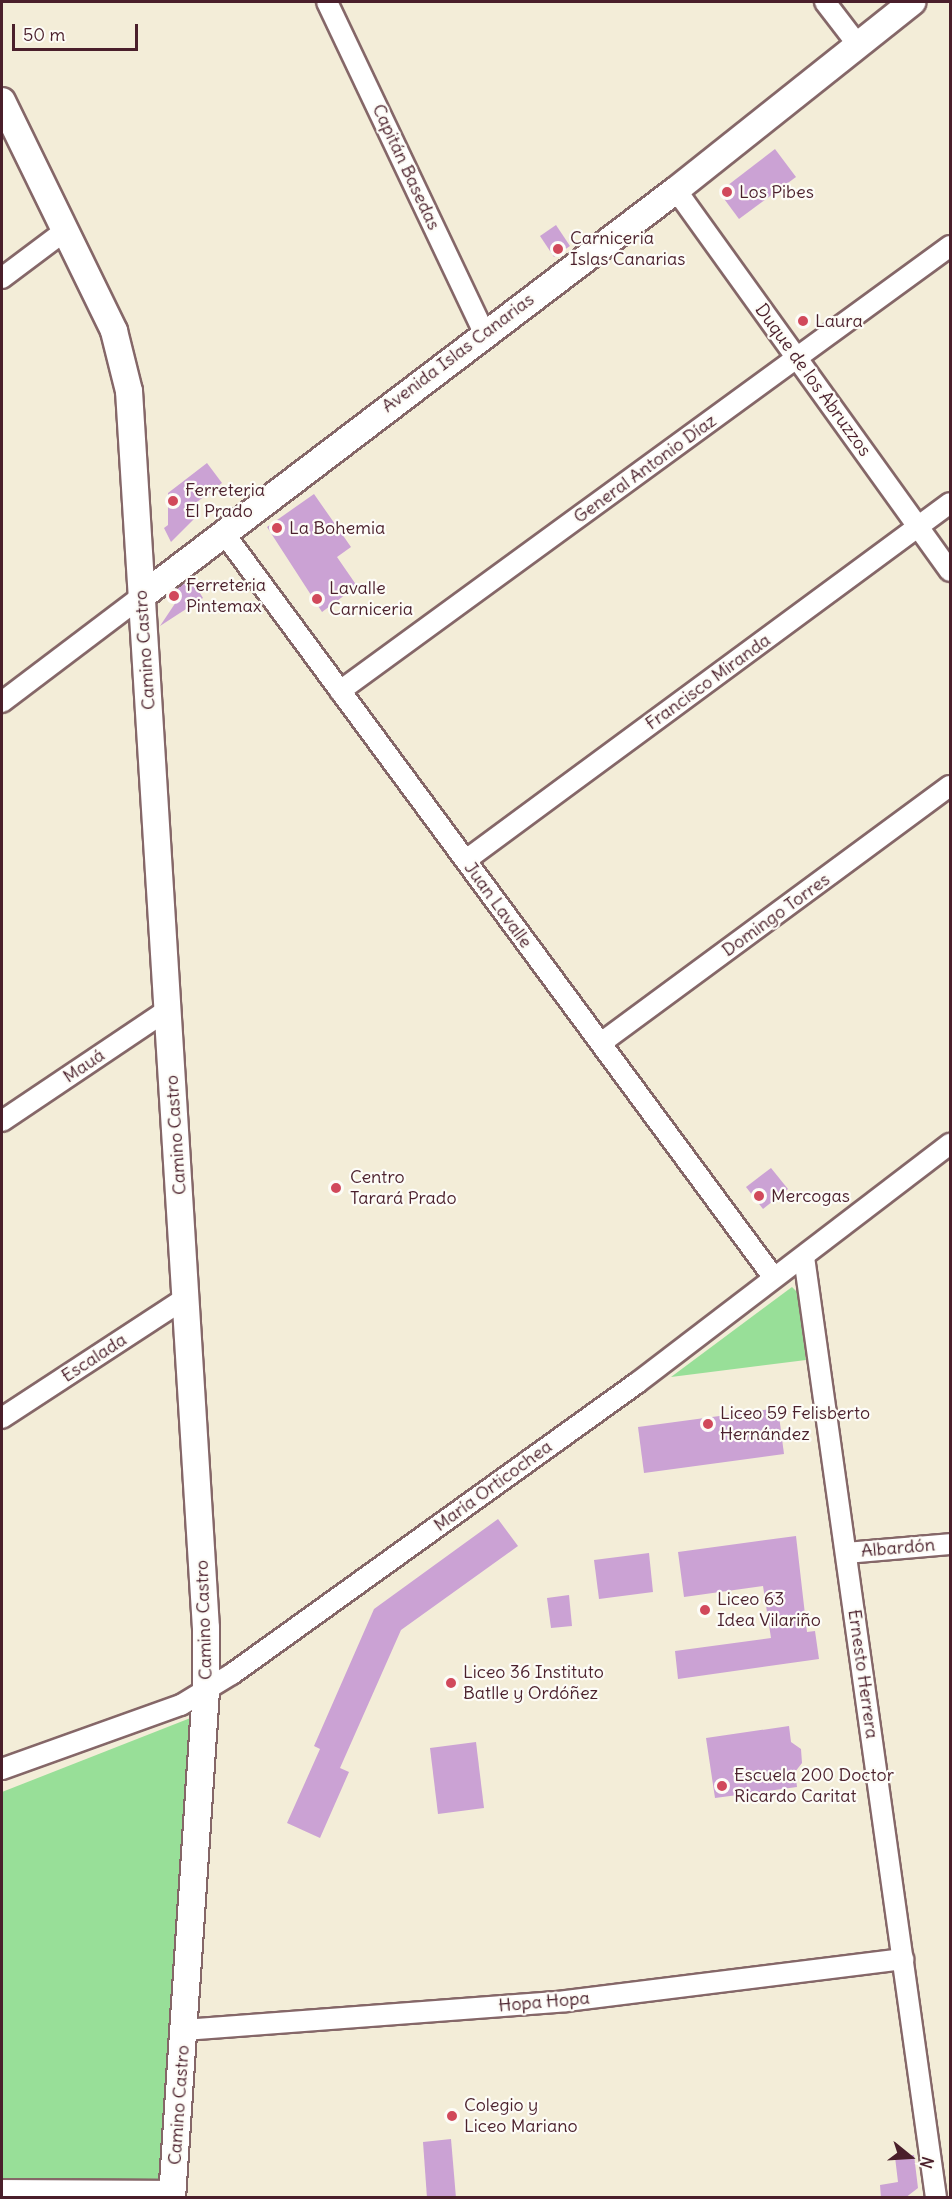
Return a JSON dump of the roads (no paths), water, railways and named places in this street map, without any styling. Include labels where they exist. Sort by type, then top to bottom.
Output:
[{"type":"street","name":"Capitán Basedas","points":[[327,2],[484,333]]},
{"type":"street","points":[[825,2],[858,45]]},
{"type":"street","name":"Avenida Islas Canarias","points":[[2,702],[484,333],[676,190],[912,2]]},
{"type":"street","name":"Camino Castro","points":[[2,101],[66,230],[125,362],[187,1297],[206,1690],[173,2194]]},
{"type":"street","name":"Duque de los Abruzzos","points":[[676,190],[951,571]]},
{"type":"street","points":[[2,278],[66,230]]},
{"type":"street","name":"General Antonio Díaz","points":[[340,691],[951,246]]},
{"type":"street","name":"Francisco Miranda","points":[[465,860],[951,503]]},
{"type":"street","name":"Juan Lavalle","points":[[223,532],[774,1278]]},
{"type":"street","name":"Domingo Torres","points":[[601,1043],[951,786]]},
{"type":"street","name":"Mauá","points":[[2,1121],[167,1010]]},
{"type":"street","name":"María Orticochea","points":[[2,1769],[181,1705],[206,1690],[637,1383],[951,1144]]},
{"type":"street","name":"Ernesto Herrera","points":[[804,1257],[936,2198]]},
{"type":"street","name":"Escalada","points":[[2,1418],[187,1297]]},
{"type":"street","name":"Albardón","points":[[846,1553],[951,1544]]},
{"type":"street","name":"Hopa Hopa","points":[[184,2030],[566,2001],[903,1959]]},
{"type":"street","points":[[2,2190],[173,2194]]},
{"type":"place","name":"Los Pibes","points":[[727,192]]},
{"type":"place","name":"Carniceria Islas Canarias","points":[[558,249]]},
{"type":"place","name":"Laura","points":[[803,321]]},
{"type":"place","name":"Ferreteria El Prado","points":[[173,501]]},
{"type":"place","name":"La Bohemia","points":[[277,528]]},
{"type":"place","name":"Ferreteria Pintemax","points":[[174,596]]},
{"type":"place","name":"Lavalle Carniceria","points":[[317,599]]},
{"type":"place","name":"Centro Tarará Prado","points":[[336,1188]]},
{"type":"place","name":"Mercogas","points":[[759,1196]]},
{"type":"place","name":"Liceo 59 Felisberto Hernández","points":[[708,1424]]},
{"type":"place","name":"Liceo 63 Idea Vilariño","points":[[705,1610]]},
{"type":"place","name":"Liceo 36 Instituto Batlle y Ordóñez","points":[[451,1683]]},
{"type":"place","name":"Escuela 200 Doctor Ricardo Caritat","points":[[722,1786]]},
{"type":"place","name":"Colegio y Liceo Mariano","points":[[452,2116]]}]
